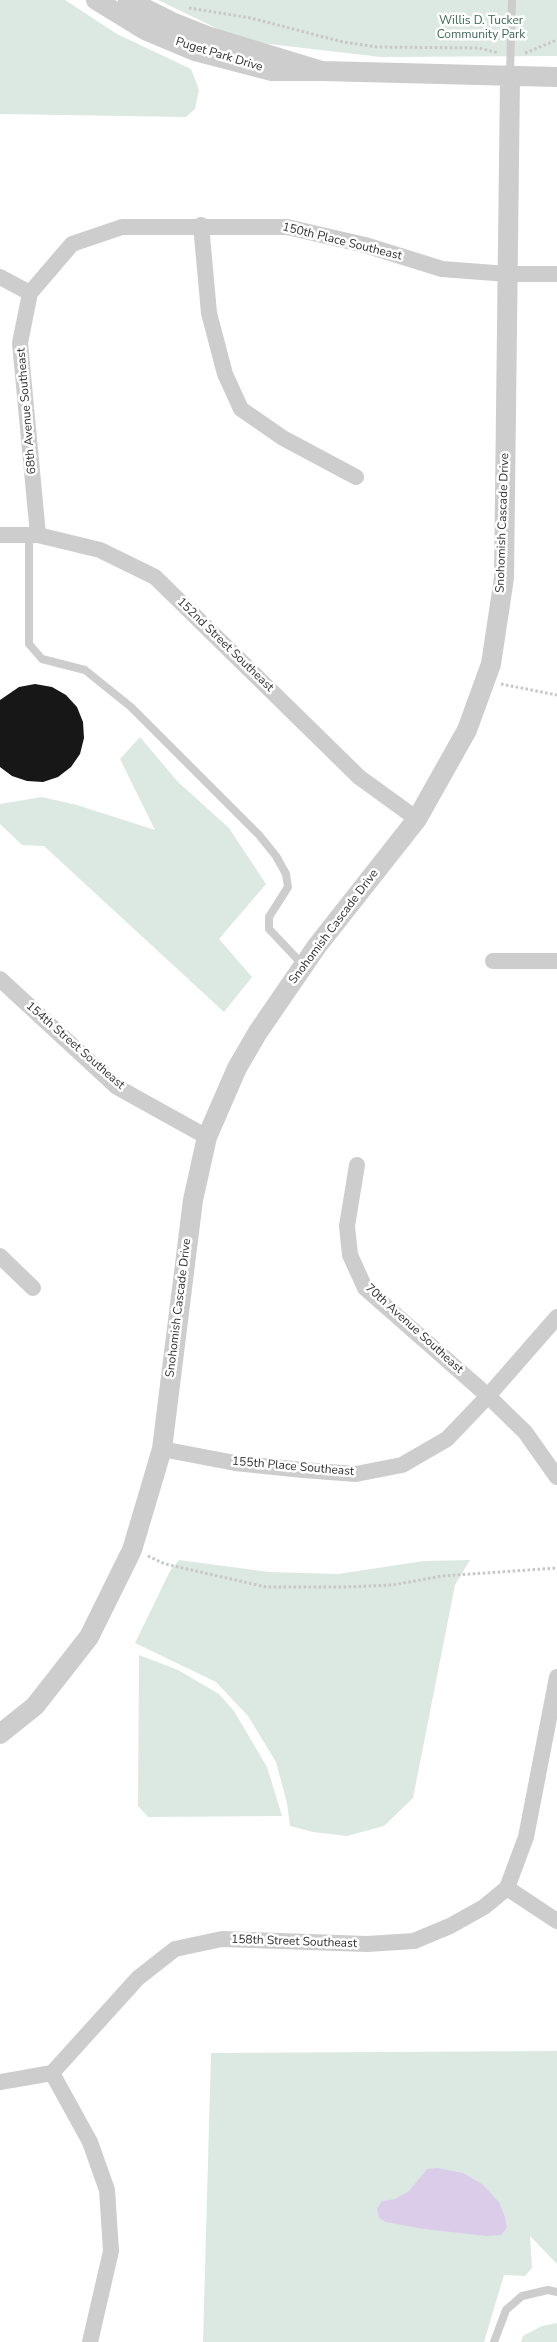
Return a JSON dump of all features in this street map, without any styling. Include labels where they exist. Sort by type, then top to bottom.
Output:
[{"type":"street","name":"Puget Park Drive","points":[[96,0],[145,30],[195,51],[272,71],[322,70],[557,78]]},
{"type":"street","name":"Puget Park Drive","points":[[128,0],[157,15],[207,36],[322,70]]},
{"type":"street","name":"Snohomish Cascade Drive","points":[[0,1734],[35,1706],[89,1637],[132,1550],[162,1449],[193,1200],[206,1136],[237,1068],[258,1032],[304,966],[417,820],[467,730],[490,664],[504,578],[510,77]]},
{"type":"street","name":"150th Place Southeast","points":[[30,293],[72,244],[122,227],[201,225],[287,227],[365,245],[442,268],[508,274],[557,274]]},
{"type":"street","points":[[201,225],[208,313],[225,374],[241,409],[283,438],[356,477]]},
{"type":"street","points":[[0,277],[30,293]]},
{"type":"street","name":"68th Avenue Southeast","points":[[30,293],[20,343],[34,535]]},
{"type":"street","name":"152nd Street Southeast","points":[[0,534],[34,535],[100,550],[155,577],[360,777],[417,820]]},
{"type":"street","points":[[493,961],[557,961]]},
{"type":"street","name":"154th Street Southeast","points":[[0,979],[117,1087],[206,1136]]},
{"type":"street","name":"70th Avenue Southeast","points":[[357,1165],[347,1226],[350,1254],[365,1288],[488,1396],[525,1432],[557,1476]]},
{"type":"street","points":[[0,1256],[33,1288]]},
{"type":"street","name":"155th Place Southeast","points":[[162,1449],[235,1463],[356,1474],[402,1465],[447,1440],[557,1317]]},
{"type":"street","points":[[557,1677],[526,1837],[506,1888],[557,1921]]},
{"type":"street","name":"158th Street Southeast","points":[[52,2073],[138,1978],[175,1949],[222,1939],[367,1944],[414,1942],[450,1926],[484,1907],[506,1888]]},
{"type":"street","points":[[0,2082],[52,2073],[90,2142],[107,2190],[111,2252],[90,2342]]},
{"type":"lane","points":[[510,77],[512,0]]},
{"type":"lane","points":[[34,535],[29,644],[42,659],[85,670],[131,707],[259,835],[276,856],[286,874],[288,887],[269,918],[269,929],[304,966]]},
{"type":"lane","points":[[494,2342],[506,2310],[522,2296],[548,2290],[557,2292]]},
{"type":"path","points":[[184,7],[251,18],[360,45],[408,48],[479,48],[499,53]]},
{"type":"path","points":[[525,53],[557,40]]},
{"type":"path","points":[[484,681],[557,695]]},
{"type":"path","points":[[132,1550],[165,1564],[266,1588],[345,1588],[393,1585],[442,1576],[557,1568]]},
{"type":"green space","points":[[0,0],[65,0],[117,34],[191,69],[199,90],[195,109],[186,117],[0,114]]},
{"type":"green space","name":"Willis D. Tucker Community Park","points":[[158,0],[557,0],[557,56],[381,57],[243,41]]},
{"type":"green space","points":[[140,737],[178,782],[229,828],[266,884],[219,939],[252,977],[224,1012],[44,846],[22,845],[0,824],[0,804],[42,797],[77,805],[155,830],[120,759]]},
{"type":"green space","points":[[179,1560],[269,1572],[338,1574],[424,1561],[470,1560],[455,1585],[413,1798],[384,1826],[347,1836],[313,1832],[290,1826],[287,1803],[276,1762],[248,1716],[216,1682],[135,1643],[170,1571]]},
{"type":"green space","points":[[139,1655],[178,1670],[219,1694],[234,1711],[267,1767],[282,1816],[148,1817],[138,1806]]},
{"type":"green space","points":[[557,2051],[557,2264],[530,2236],[532,2268],[525,2276],[504,2275],[484,2342],[203,2342],[211,2053]]},
{"type":"green space","points":[[557,2323],[557,2342],[521,2342],[523,2336],[542,2326]]},
{"type":"shaded area","points":[[438,2168],[463,2173],[482,2184],[499,2202],[507,2228],[501,2235],[487,2236],[424,2229],[386,2222],[379,2218],[377,2209],[382,2201],[395,2199],[409,2191],[427,2169]]},
{"type":"building","points":[[35,684],[52,687],[66,695],[77,707],[83,722],[84,738],[80,754],[71,767],[58,777],[43,782],[27,781],[12,776],[0,767],[0,700],[19,687]]}]
